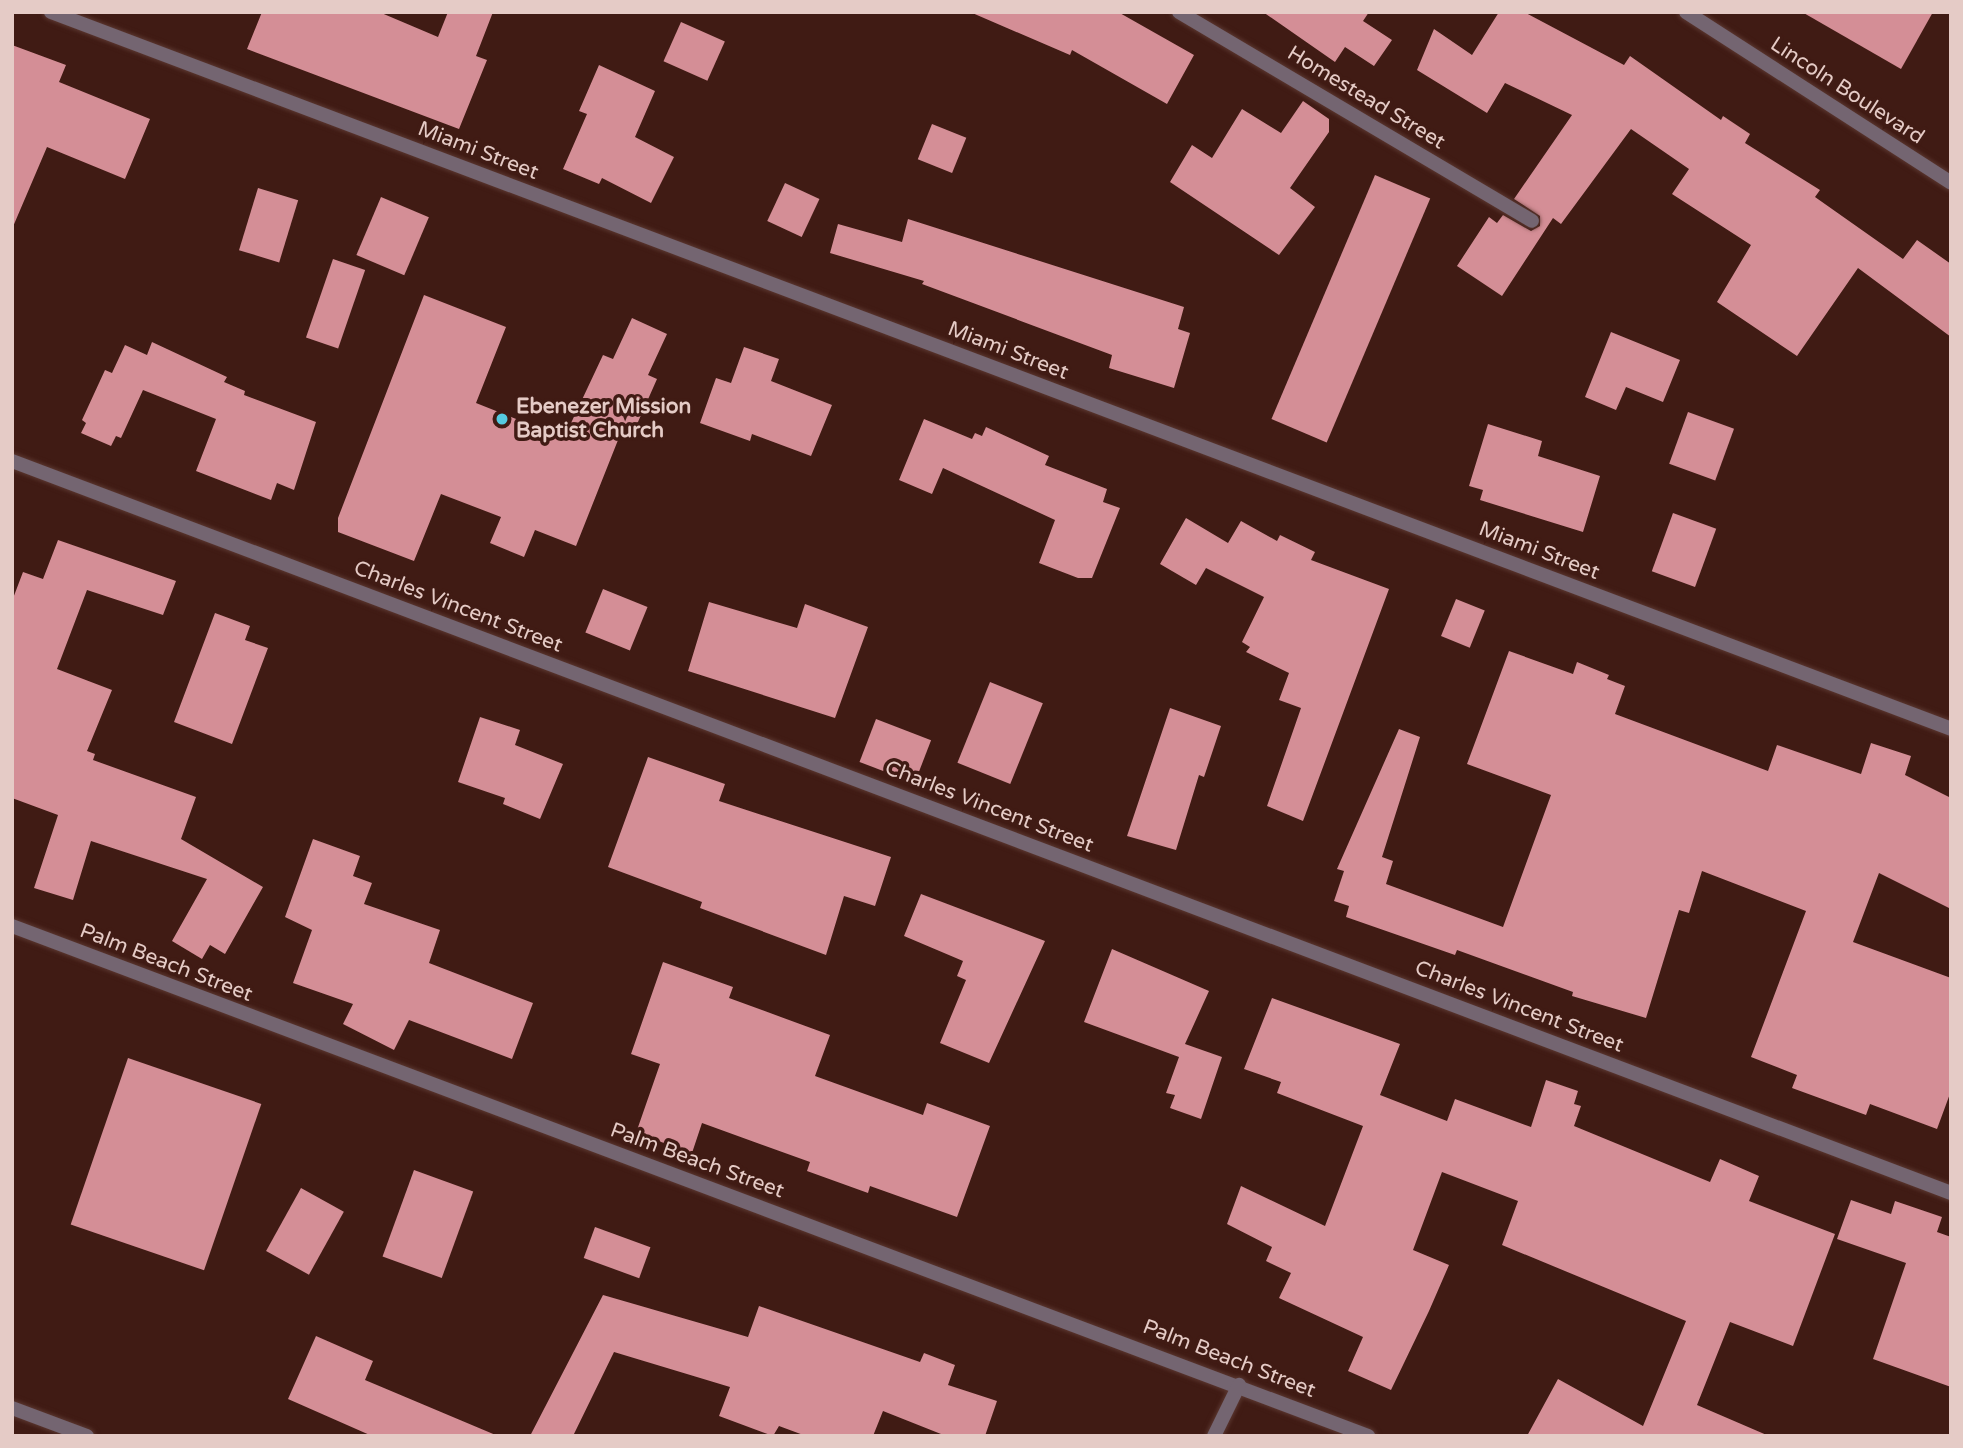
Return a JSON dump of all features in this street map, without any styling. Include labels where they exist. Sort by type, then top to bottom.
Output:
[{"type":"street","name":"Miami Street","points":[[51,12],[1951,729]]},
{"type":"street","name":"Homestead Street","points":[[1179,12],[1532,221]]},
{"type":"street","name":"Lincoln Boulevard","points":[[1686,12],[1951,183]]},
{"type":"street","name":"Charles Vincent Street","points":[[12,461],[1951,1193]]},
{"type":"street","name":"Palm Beach Street","points":[[12,926],[1239,1385],[1368,1436]]},
{"type":"street","points":[[1214,1436],[1239,1385]]},
{"type":"street","points":[[12,1408],[87,1436]]},
{"type":"building","points":[[262,12],[379,12],[438,37],[448,12],[493,12],[476,56],[487,60],[459,129],[247,49]]},
{"type":"building","points":[[970,12],[1118,12],[1194,55],[1167,104],[1072,50],[1070,55]]},
{"type":"building","points":[[1263,12],[1369,12],[1363,21],[1392,40],[1374,66],[1345,47],[1335,62]]},
{"type":"building","points":[[1499,12],[1524,12],[1624,65],[1630,56],[1721,120],[1723,116],[1750,134],[1745,143],[1820,190],[1815,197],[1903,259],[1917,240],[1951,264],[1951,337],[1858,268],[1797,356],[1717,302],[1751,245],[1672,194],[1689,169],[1631,129],[1561,224],[1553,218],[1502,296],[1457,266],[1489,217],[1497,223],[1503,215],[1531,231],[1540,226],[1540,216],[1514,199],[1572,115],[1505,83],[1487,113],[1417,70],[1434,29],[1472,55]]},
{"type":"building","points":[[1802,12],[1933,12],[1901,69]]},
{"type":"building","points":[[681,22],[725,42],[707,81],[664,61]]},
{"type":"building","points":[[12,45],[66,65],[59,82],[150,119],[125,179],[47,147],[12,229]]},
{"type":"building","points":[[599,65],[655,91],[635,137],[674,157],[651,203],[602,178],[599,184],[563,169],[587,114],[579,111]]},
{"type":"building","points":[[1303,101],[1329,119],[1329,132],[1290,188],[1315,207],[1279,255],[1170,182],[1192,145],[1212,158],[1242,109],[1281,133]]},
{"type":"building","points":[[932,124],[966,138],[952,173],[918,159]]},
{"type":"building","points":[[1375,175],[1430,198],[1327,442],[1271,419]]},
{"type":"building","points":[[785,183],[819,199],[802,237],[767,221]]},
{"type":"building","points":[[258,188],[298,200],[279,262],[239,250]]},
{"type":"building","points":[[381,197],[429,217],[404,275],[356,255]]},
{"type":"building","points":[[908,219],[1184,307],[1178,329],[1190,333],[1174,388],[1109,368],[1112,355],[922,284],[924,281],[830,253],[838,224],[902,242]]},
{"type":"building","points":[[333,259],[365,270],[338,349],[306,337]]},
{"type":"building","points":[[424,295],[506,327],[476,403],[564,438],[603,355],[613,359],[632,318],[667,334],[648,375],[657,379],[630,440],[620,435],[576,546],[535,530],[524,557],[490,543],[501,517],[441,494],[414,561],[338,532],[338,518]]},
{"type":"building","points":[[1611,332],[1680,360],[1663,402],[1626,387],[1616,410],[1585,397]]},
{"type":"building","points":[[152,342],[227,377],[224,382],[245,391],[244,395],[316,422],[294,490],[277,483],[271,500],[196,471],[216,419],[143,390],[121,438],[116,436],[111,446],[81,433],[86,423],[82,420],[105,370],[112,373],[125,345],[147,355]]},
{"type":"building","points":[[744,347],[779,359],[771,381],[832,405],[811,456],[752,434],[750,441],[700,423],[716,378],[731,383]]},
{"type":"building","points":[[1688,412],[1734,429],[1715,480],[1669,464]]},
{"type":"building","points":[[924,419],[972,439],[975,433],[982,436],[986,427],[1049,456],[1045,465],[1107,489],[1103,502],[1120,508],[1092,578],[1078,578],[1039,563],[1055,520],[943,468],[932,494],[899,480]]},
{"type":"building","points":[[1488,424],[1542,441],[1538,456],[1600,476],[1583,532],[1480,500],[1483,490],[1469,486]]},
{"type":"building","points":[[1673,513],[1716,529],[1695,587],[1652,571]]},
{"type":"building","points":[[1186,518],[1228,543],[1241,521],[1277,541],[1280,535],[1315,552],[1311,560],[1389,589],[1303,821],[1267,806],[1301,708],[1279,700],[1289,673],[1246,652],[1250,647],[1242,642],[1264,597],[1206,568],[1196,585],[1160,564]]},
{"type":"building","points":[[58,540],[176,581],[163,615],[87,590],[57,669],[112,690],[87,751],[95,754],[93,760],[196,797],[181,839],[263,887],[225,954],[210,945],[202,959],[172,941],[207,879],[91,841],[73,900],[34,888],[58,815],[12,798],[12,601],[23,572],[43,579]]},
{"type":"building","points":[[603,589],[648,607],[630,651],[585,633]]},
{"type":"building","points":[[1456,599],[1485,611],[1470,648],[1441,636]]},
{"type":"building","points":[[709,602],[797,628],[805,604],[868,627],[835,718],[688,671]]},
{"type":"building","points":[[215,613],[250,626],[245,640],[268,648],[232,744],[174,722]]},
{"type":"building","points":[[1509,651],[1573,674],[1577,662],[1609,675],[1607,679],[1625,686],[1615,714],[1768,771],[1777,745],[1861,774],[1871,743],[1911,756],[1905,775],[1951,798],[1951,909],[1879,873],[1853,942],[1951,978],[1951,1091],[1937,1129],[1870,1104],[1866,1115],[1792,1088],[1797,1075],[1751,1057],[1806,911],[1702,871],[1689,913],[1679,910],[1646,1018],[1572,996],[1573,992],[1457,950],[1455,955],[1346,917],[1349,906],[1334,901],[1344,871],[1337,869],[1399,729],[1420,737],[1382,857],[1393,861],[1386,884],[1503,927],[1551,795],[1467,764]]},
{"type":"building","points":[[990,682],[1043,703],[1010,784],[957,763]]},
{"type":"building","points":[[1170,708],[1221,726],[1204,777],[1199,775],[1176,850],[1127,836]]},
{"type":"building","points":[[480,717],[520,730],[515,745],[563,764],[540,819],[503,804],[505,798],[458,782]]},
{"type":"building","points":[[876,719],[931,740],[915,783],[860,762]]},
{"type":"building","points":[[648,757],[725,784],[719,801],[891,857],[875,906],[844,896],[826,955],[700,908],[702,902],[608,867]]},
{"type":"building","points":[[313,839],[360,856],[353,876],[372,883],[364,904],[440,930],[429,963],[533,1003],[512,1059],[409,1020],[394,1050],[343,1024],[353,1004],[293,983],[312,930],[285,917]]},
{"type":"building","points":[[921,894],[1045,941],[989,1063],[940,1043],[966,980],[957,976],[963,961],[904,936]]},
{"type":"building","points":[[1112,949],[1209,991],[1185,1044],[1222,1057],[1201,1119],[1170,1108],[1175,1095],[1166,1093],[1179,1057],[1084,1022]]},
{"type":"building","points":[[663,962],[733,987],[729,998],[830,1035],[815,1076],[923,1115],[927,1103],[990,1126],[957,1217],[870,1186],[868,1193],[807,1171],[810,1162],[702,1123],[692,1153],[636,1133],[660,1064],[631,1054]]},
{"type":"building","points":[[1272,998],[1400,1044],[1380,1095],[1447,1121],[1455,1099],[1531,1127],[1546,1080],[1578,1091],[1574,1104],[1581,1106],[1574,1126],[1710,1182],[1720,1159],[1759,1176],[1749,1201],[1835,1234],[1793,1346],[1730,1322],[1697,1405],[1769,1436],[1527,1436],[1558,1379],[1643,1426],[1686,1321],[1502,1245],[1518,1201],[1442,1172],[1413,1250],[1449,1265],[1429,1311],[1391,1390],[1348,1371],[1363,1337],[1279,1298],[1291,1273],[1266,1261],[1272,1247],[1227,1224],[1241,1186],[1325,1226],[1363,1126],[1277,1093],[1281,1082],[1244,1069]]},
{"type":"building","points":[[128,1058],[261,1104],[204,1270],[71,1224]]},
{"type":"building","points":[[414,1170],[473,1192],[442,1278],[383,1256]]},
{"type":"building","points":[[301,1188],[344,1212],[309,1275],[266,1251]]},
{"type":"building","points":[[1851,1200],[1891,1214],[1895,1201],[1942,1217],[1937,1232],[1951,1237],[1951,1387],[1873,1359],[1906,1263],[1837,1239]]},
{"type":"building","points":[[595,1227],[650,1247],[639,1278],[584,1258]]},
{"type":"building","points":[[603,1295],[748,1337],[759,1306],[920,1362],[924,1353],[955,1365],[948,1385],[997,1401],[985,1436],[946,1436],[883,1411],[873,1436],[806,1436],[779,1426],[773,1436],[719,1416],[730,1387],[614,1352],[573,1436],[530,1436]]},
{"type":"building","points":[[316,1336],[373,1361],[365,1380],[498,1436],[372,1436],[288,1399]]},
{"type":"place","name":"Ebenezer Mission Baptist Church","points":[[502,419]]}]
